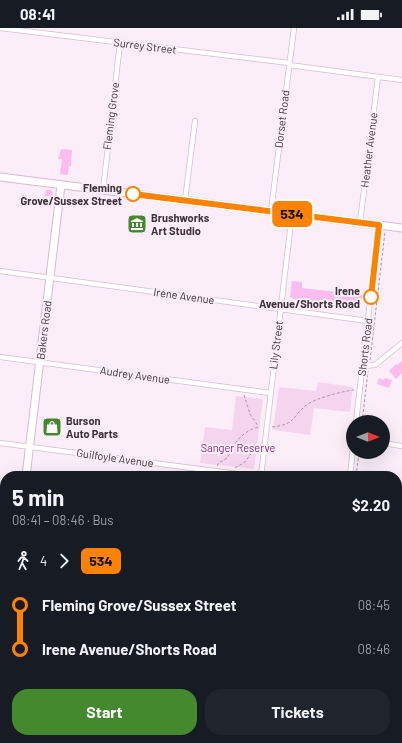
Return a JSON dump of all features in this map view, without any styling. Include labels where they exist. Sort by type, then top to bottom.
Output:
[{"type":"street","name":"Surrey Street","points":[[0,28],[26,30],[289,64],[402,80]]},
{"type":"street","name":"Dorset Road","points":[[271,211],[294,28]]},
{"type":"street","name":"Fleming Grove","points":[[102,190],[120,43]]},
{"type":"street","name":"Heather Avenue","points":[[360,222],[378,77]]},
{"type":"street","points":[[185,200],[195,121]]},
{"type":"street","points":[[0,177],[402,228]]},
{"type":"street","name":"Bakers Road","points":[[27,471],[61,185]]},
{"type":"street","name":"Lily Street","points":[[262,471],[292,214]]},
{"type":"street","name":"Shorts Road","points":[[357,415],[379,225]]},
{"type":"street","name":"Irene Avenue","points":[[0,271],[368,321]]},
{"type":"street","points":[[363,366],[369,366],[377,363],[402,343]]},
{"type":"street","name":"Audrey Avenue","points":[[0,357],[270,393]]},
{"type":"street","name":"Guilfoyle Avenue","points":[[0,443],[205,471]]},
{"type":"street","points":[[390,444],[402,446]]},
{"type":"street","points":[[351,471],[352,459]]},
{"type":"path","points":[[363,415],[385,232]]},
{"type":"path","points":[[243,389],[250,414],[258,427]]},
{"type":"path","points":[[219,471],[219,463],[227,458],[240,437],[247,432],[258,427],[284,425],[290,422],[307,405],[314,401],[349,390],[360,390]]},
{"type":"path","points":[[235,468],[245,462],[253,451],[258,449]]},
{"type":"path","points":[[357,471],[358,459]]},
{"type":"green space","name":"Sanger Reserve","points":[[318,382],[353,387],[350,412],[314,408],[310,435],[273,430],[279,387],[316,391]]},
{"type":"green space","name":"Sanger Reserve","points":[[236,396],[263,399],[254,469],[200,463],[205,427],[232,430]]},
{"type":"building","points":[[61,149],[72,150],[71,166],[69,166],[68,175],[60,174],[62,159],[58,159]]},
{"type":"building","points":[[46,190],[51,190],[53,196],[45,196]]},
{"type":"building","points":[[292,281],[302,282],[302,288],[362,295],[361,304],[357,303],[357,305],[294,299],[290,297]]},
{"type":"building","points":[[402,361],[402,373],[396,379],[389,371],[396,364],[397,365]]},
{"type":"building","points":[[379,378],[384,380],[385,378],[392,380],[389,388],[377,384]]},
{"type":"bus line","name":"534","points":[[133,194],[379,225],[371,297]]},
{"type":"place","name":"Fleming Grove/Sussex Street","points":[[133,194]]},
{"type":"place","name":"Brushworks Art Studio","points":[[137,224]]},
{"type":"place","name":"Irene Avenue/Shorts Road","points":[[371,297]]},
{"type":"place","name":"Burson Auto Parts","points":[[52,427]]}]
